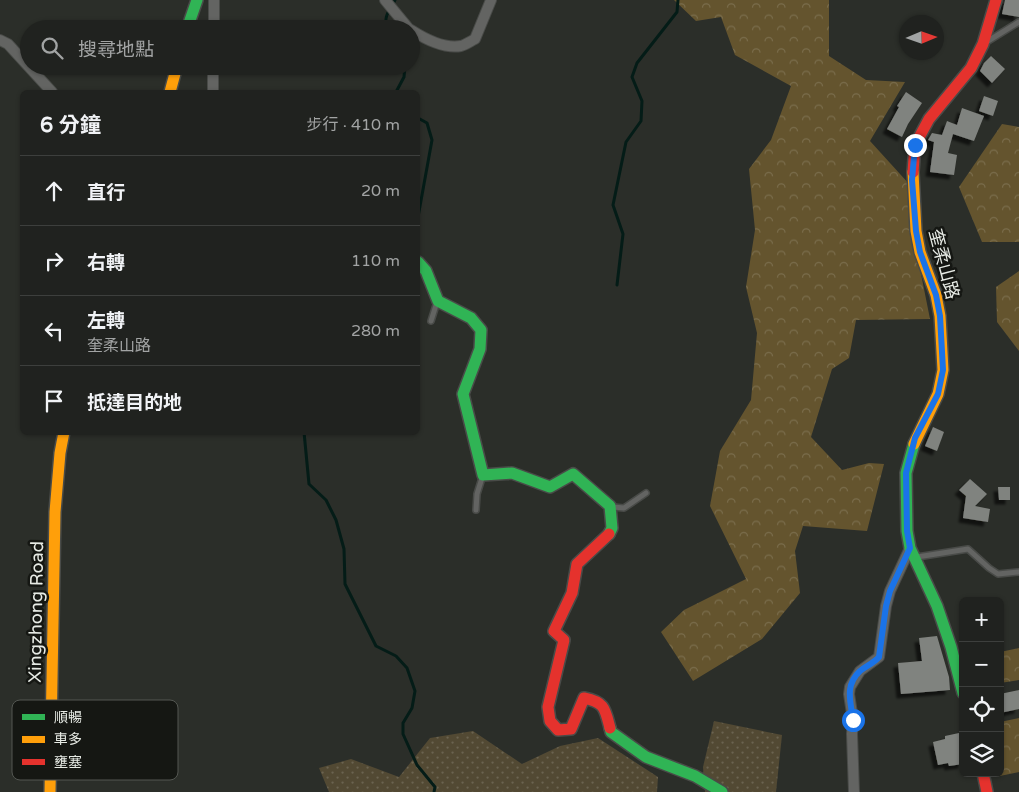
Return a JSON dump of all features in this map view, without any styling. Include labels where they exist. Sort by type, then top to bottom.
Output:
[{"type":"street","points":[[191,20],[197,0]]},
{"type":"street","points":[[214,0],[214,20]]},
{"type":"street","points":[[384,0],[401,20]]},
{"type":"street","points":[[420,36],[441,44],[460,46],[475,39],[491,0]]},
{"type":"street","name":"奎柔山路","points":[[961,687],[940,614],[912,553],[907,531],[906,473],[915,438],[938,394],[943,370],[940,316],[936,295],[920,252],[916,231],[912,180],[915,145],[929,119],[971,68],[983,44],[996,0]]},
{"type":"street","points":[[0,40],[8,44],[20,57]]},
{"type":"street","points":[[36,75],[50,90]]},
{"type":"street","points":[[171,90],[175,75]]},
{"type":"street","points":[[212,90],[213,75]]},
{"type":"street","points":[[420,264],[426,271],[438,301],[471,318],[481,330],[480,349],[463,394],[483,475],[512,473],[550,488],[573,474],[610,506],[612,528],[608,536],[577,564],[572,593],[554,631],[564,640],[548,707],[550,721],[558,730],[570,729],[584,698],[596,700],[604,707],[611,732],[646,757],[695,776],[722,792]]},
{"type":"street","name":"Xingzhong Road","points":[[52,700],[55,512],[63,435]]},
{"type":"street","points":[[854,792],[853,720],[849,694],[850,687],[860,671],[879,657],[890,591],[912,553]]},
{"type":"street","points":[[984,777],[987,792]]},
{"type":"lane","points":[[983,44],[1019,22]]},
{"type":"lane","points":[[431,321],[438,301]]},
{"type":"lane","points":[[476,510],[477,494],[483,475]]},
{"type":"lane","points":[[610,506],[624,508],[646,493]]},
{"type":"lane","points":[[912,553],[968,549],[988,568],[998,574],[1019,572]]},
{"type":"shaded area","points":[[714,721],[782,735],[776,792],[705,792],[703,767]]},
{"type":"shaded area","points":[[473,731],[522,764],[560,746],[598,738],[658,777],[657,792],[329,792],[319,768],[351,759],[399,777],[430,738]]},
{"type":"green space","points":[[674,0],[829,0],[829,56],[866,80],[905,82],[870,141],[910,185],[913,234],[930,319],[856,320],[849,358],[832,369],[811,437],[842,470],[869,463],[884,464],[867,531],[803,526],[795,551],[800,593],[762,639],[693,681],[661,632],[684,610],[746,579],[710,506],[720,451],[751,400],[757,333],[746,287],[755,230],[749,169],[771,140],[791,86],[735,55],[721,17],[696,21]]},
{"type":"green space","points":[[1002,124],[1019,127],[1019,242],[982,242],[959,187]]},
{"type":"green space","points":[[1019,271],[1019,351],[997,322],[996,287]]},
{"type":"green space","points":[[1019,648],[1019,680],[1004,682],[1004,651]]},
{"type":"green space","points":[[1019,718],[1019,772],[1004,775],[1004,732],[1004,721]]},
{"type":"building","points":[[1005,0],[1019,0],[1019,17],[1002,14]]},
{"type":"building","points":[[991,56],[1005,69],[992,83],[980,71],[984,63]]},
{"type":"building","points":[[906,92],[922,103],[902,137],[887,129],[899,107],[897,106]]},
{"type":"building","points":[[984,96],[998,101],[993,116],[979,111]]},
{"type":"building","points":[[962,108],[984,116],[974,141],[953,134],[948,153],[957,155],[954,175],[930,172],[934,142],[928,140],[932,133],[942,135],[947,121],[957,125]]},
{"type":"building","points":[[933,427],[944,432],[937,451],[925,446]]},
{"type":"building","points":[[970,479],[987,494],[975,506],[990,509],[988,522],[963,518],[966,496],[959,490]]},
{"type":"building","points":[[998,487],[1010,487],[1010,500],[999,500]]},
{"type":"building","points":[[937,636],[949,677],[950,690],[901,694],[898,663],[922,661],[919,638]]},
{"type":"building","points":[[1019,690],[1019,709],[1004,712],[1004,693]]},
{"type":"building","points":[[959,733],[959,765],[949,766],[948,763],[938,765],[933,742],[945,739],[945,736]]},
{"type":"waterway","points":[[386,20],[395,0]]},
{"type":"waterway","points":[[617,285],[623,234],[613,205],[626,142],[641,121],[642,101],[632,77],[637,63],[677,12],[678,0]]},
{"type":"waterway","points":[[397,90],[404,75]]},
{"type":"waterway","points":[[420,119],[427,123],[432,140],[420,206]]},
{"type":"waterway","points":[[304,435],[309,484],[326,500],[336,520],[344,549],[345,584],[376,646],[396,656],[407,668],[415,691],[412,708],[403,723],[403,734],[417,765],[435,787],[434,792]]},
{"type":"traffic: fast","points":[[190,20],[197,0]]},
{"type":"traffic: fast","points":[[420,264],[426,271],[438,301],[471,318],[481,330],[480,349],[463,394],[483,475],[512,473],[550,487],[573,474],[610,506],[612,528],[609,534]]},
{"type":"traffic: fast","points":[[914,444],[906,473],[907,531],[910,548],[937,606],[951,647],[961,687]]},
{"type":"traffic: fast","points":[[610,728],[611,732],[646,757],[695,776],[722,792]]},
{"type":"traffic: slow","points":[[171,90],[175,75]]},
{"type":"traffic: slow","points":[[913,172],[916,231],[920,252],[936,295],[940,316],[943,370],[938,394],[914,444]]},
{"type":"traffic: slow","points":[[52,700],[55,512],[63,435]]},
{"type":"traffic: slow","points":[[50,780],[50,792]]},
{"type":"traffic: jam","points":[[913,172],[915,145],[929,119],[971,68],[983,44],[996,0]]},
{"type":"traffic: jam","points":[[609,534],[577,564],[572,593],[554,631],[564,640],[548,707],[550,721],[558,730],[571,729],[584,698],[591,700],[603,707],[610,728]]},
{"type":"traffic: jam","points":[[984,777],[987,792]]},
{"type":"route","points":[[853,720],[849,694],[850,687],[860,671],[879,657],[883,620],[890,591],[910,548],[907,531],[906,473],[915,438],[938,394],[943,370],[940,316],[936,295],[920,252],[916,231],[912,180],[915,145]]}]
